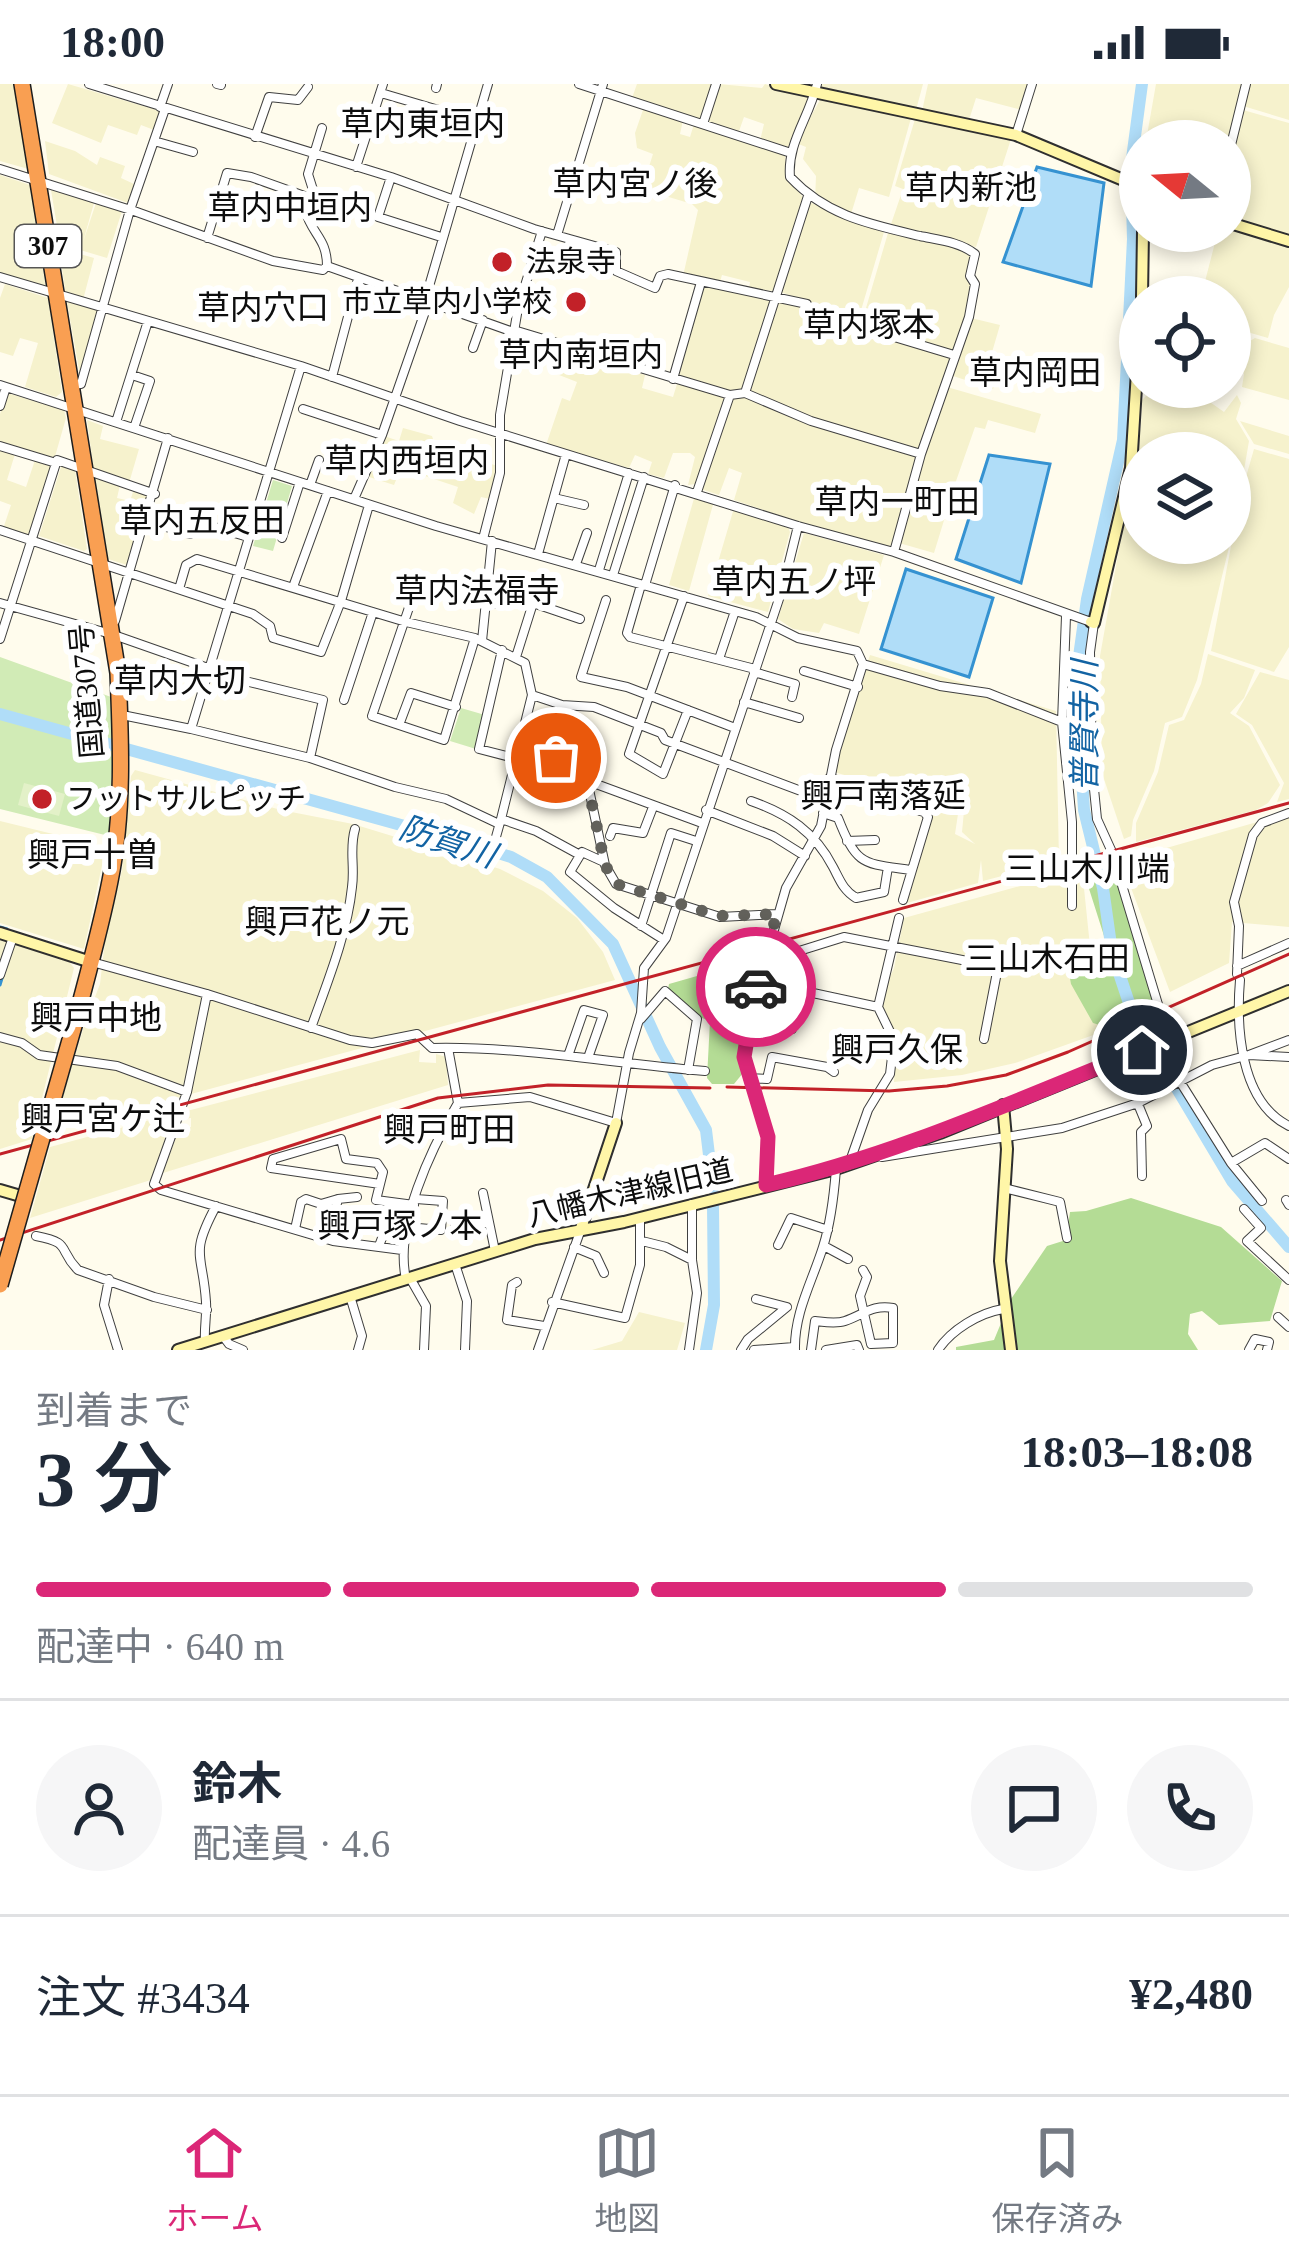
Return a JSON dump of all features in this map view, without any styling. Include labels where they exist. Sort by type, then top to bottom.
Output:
[{"type":"highway","name":"国道307号","points":[[0,1285],[91,962],[110,879],[121,759],[111,634],[22,84]]},
{"type":"street","points":[[89,84],[616,252],[619,274],[655,288],[660,276],[668,274],[777,295],[807,304],[808,311],[954,355]]},
{"type":"street","points":[[71,386],[81,383],[168,84]]},
{"type":"street","points":[[354,500],[382,435],[426,302],[488,84]]},
{"type":"street","points":[[579,84],[602,87],[788,152]]},
{"type":"street","points":[[703,124],[716,84]]},
{"type":"street","points":[[776,84],[1016,135],[1119,177]]},
{"type":"street","points":[[1016,135],[1032,84]]},
{"type":"street","points":[[1237,120],[1246,84]]},
{"type":"street","points":[[256,137],[268,97],[298,100],[308,87]]},
{"type":"street","points":[[557,235],[602,87]]},
{"type":"street","points":[[356,166],[382,89],[476,121]]},
{"type":"street","points":[[816,90],[804,127],[788,152],[790,177],[808,196],[819,205],[867,223],[972,250],[970,275],[976,284],[969,317],[894,552]]},
{"type":"street","points":[[322,128],[308,174],[314,193],[305,210],[309,226],[327,247],[328,266]]},
{"type":"street","points":[[154,141],[193,152]]},
{"type":"street","points":[[0,169],[273,261],[323,270],[328,266]]},
{"type":"street","points":[[207,238],[226,173],[310,198]]},
{"type":"street","points":[[391,177],[378,217],[441,237]]},
{"type":"street","points":[[745,393],[808,196]]},
{"type":"street","points":[[1251,229],[1289,241]]},
{"type":"street","points":[[416,587],[372,716],[444,740],[486,604],[488,540],[500,473],[499,432],[518,308],[542,231]]},
{"type":"street","points":[[328,266],[517,332],[673,380],[730,395],[745,393],[812,421],[922,454]]},
{"type":"street","points":[[332,377],[358,279]]},
{"type":"street","points":[[1,280],[301,366],[566,454],[894,552],[1092,623]]},
{"type":"street","points":[[673,380],[701,282]]},
{"type":"street","points":[[116,422],[148,320]]},
{"type":"street","points":[[473,348],[483,320]]},
{"type":"street","points":[[191,729],[301,366]]},
{"type":"street","points":[[132,375],[150,381],[134,428]]},
{"type":"street","points":[[0,406],[3,386],[369,505],[735,610],[798,638],[857,651],[863,664],[842,727],[823,813],[786,888],[756,986],[744,1057],[768,1137],[766,1185]]},
{"type":"street","points":[[697,492],[730,395]]},
{"type":"street","points":[[1135,408],[1131,468],[1092,623],[1092,769],[1097,819],[1112,852],[1160,1011],[1161,1042],[1179,1081],[1231,1163],[1262,1201]]},
{"type":"street","points":[[303,410],[382,435]]},
{"type":"street","points":[[111,634],[155,494],[167,438]]},
{"type":"street","points":[[0,446],[56,464]]},
{"type":"street","points":[[538,554],[566,454]]},
{"type":"street","points":[[0,639],[58,460],[155,494]]},
{"type":"street","points":[[282,538],[319,460]]},
{"type":"street","points":[[599,570],[629,473]]},
{"type":"street","points":[[613,575],[644,477]]},
{"type":"street","points":[[675,485],[627,633],[796,684],[792,698]]},
{"type":"street","points":[[293,587],[328,491]]},
{"type":"street","points":[[554,498],[584,505]]},
{"type":"street","points":[[0,530],[254,614],[270,626],[273,638],[321,652],[369,505]]},
{"type":"street","points":[[146,521],[190,533],[194,521],[248,537]]},
{"type":"street","points":[[538,1350],[616,1123],[638,1023],[644,968],[664,940],[798,526]]},
{"type":"street","points":[[576,564],[587,533]]},
{"type":"street","points":[[179,589],[186,565],[197,559],[478,639],[525,662],[532,695],[494,844]]},
{"type":"street","points":[[486,604],[503,604],[506,579],[540,586]]},
{"type":"street","points":[[684,596],[643,725],[629,754],[663,774],[688,710]]},
{"type":"street","points":[[606,600],[581,677],[735,728]]},
{"type":"street","points":[[0,603],[323,700],[310,758]]},
{"type":"street","points":[[516,657],[533,603],[580,619]]},
{"type":"street","points":[[719,659],[735,610]]},
{"type":"street","points":[[344,700],[373,612]]},
{"type":"street","points":[[1069,616],[1062,722],[1072,821],[1072,906]]},
{"type":"street","points":[[502,650],[478,749],[514,758]]},
{"type":"street","points":[[863,664],[940,686],[988,693],[1062,722]]},
{"type":"street","points":[[804,671],[858,687]]},
{"type":"street","points":[[400,725],[411,693],[456,707]]},
{"type":"street","points":[[532,695],[562,705],[594,706],[825,800]]},
{"type":"street","points":[[744,702],[800,718]]},
{"type":"street","points":[[562,705],[557,763],[587,781],[702,824]]},
{"type":"street","points":[[127,716],[310,758],[446,799],[536,831],[580,855]]},
{"type":"street","points":[[830,777],[928,817],[903,900]]},
{"type":"street","points":[[587,781],[604,862],[616,884],[719,916],[777,914]]},
{"type":"street","points":[[751,802],[778,810],[815,837],[840,882],[856,898],[884,892],[888,867]]},
{"type":"street","points":[[610,836],[613,827],[643,833],[653,807]]},
{"type":"street","points":[[706,810],[773,836],[805,856]]},
{"type":"street","points":[[823,813],[838,818],[847,841],[865,864],[910,870]]},
{"type":"street","points":[[1289,813],[1262,823],[1253,835],[1234,902],[1239,926],[1238,1036],[1265,1107],[1289,1126]]},
{"type":"street","points":[[311,1028],[346,923],[355,829]]},
{"type":"street","points":[[641,926],[671,833],[696,841]]},
{"type":"street","points":[[847,841],[874,840]]},
{"type":"street","points":[[604,862],[582,852],[570,872],[664,940]]},
{"type":"street","points":[[849,1164],[893,1060],[894,1040],[878,1007],[899,918]]},
{"type":"street","points":[[0,975],[7,935],[372,1043],[417,1034],[432,1048],[589,1055],[628,1065],[705,1071]]},
{"type":"street","points":[[766,962],[844,937],[998,967],[984,1039]]},
{"type":"street","points":[[1238,973],[1289,943]]},
{"type":"street","points":[[790,954],[775,1025],[792,1029],[807,992]]},
{"type":"street","points":[[756,986],[878,1007]]},
{"type":"street","points":[[638,1023],[664,991],[697,1019],[688,1070]]},
{"type":"street","name":"八幡木津線旧道","points":[[178,1350],[495,1251],[836,1169],[940,1133],[1289,991]]},
{"type":"street","points":[[207,994],[187,1092],[154,1184],[161,1190],[328,1239],[402,1250]]},
{"type":"street","points":[[568,1056],[584,1010],[603,1015],[589,1055]]},
{"type":"street","points":[[0,1037],[39,1054],[117,1066],[187,1092]]},
{"type":"street","points":[[868,1157],[1062,1128],[1138,1103],[1212,1065],[1289,1040]]},
{"type":"street","points":[[424,1350],[426,1306],[408,1278],[402,1250],[430,1156],[458,1103],[448,1048]]},
{"type":"street","points":[[1247,1055],[1289,1057]]},
{"type":"street","points":[[748,1078],[767,1078],[772,1057],[834,1072]]},
{"type":"street","points":[[458,1103],[530,1097],[616,1123]]},
{"type":"street","points":[[1138,1103],[1147,1126],[1142,1132],[1142,1176]]},
{"type":"street","points":[[1003,1105],[1007,1136],[1003,1309],[1011,1350]]},
{"type":"street","points":[[380,1184],[271,1168],[273,1160],[298,1149],[340,1138],[346,1159],[377,1163],[382,1172],[380,1184],[376,1200],[443,1201],[441,1230],[407,1227]]},
{"type":"street","points":[[1231,1163],[1265,1143],[1289,1160]]},
{"type":"street","points":[[756,1299],[787,1306],[748,1339],[746,1350],[794,1348],[798,1312],[824,1246],[836,1169]]},
{"type":"street","points":[[1003,1188],[1060,1202],[1066,1238]]},
{"type":"street","points":[[0,1190],[24,1197]]},
{"type":"street","points":[[483,1193],[495,1251]]},
{"type":"street","points":[[295,1229],[301,1202],[306,1199],[321,1204],[357,1197]]},
{"type":"street","points":[[328,1239],[338,1199]]},
{"type":"street","points":[[689,1350],[698,1293],[692,1260],[692,1202]]},
{"type":"street","points":[[206,1341],[207,1310],[198,1256],[202,1233],[216,1207]]},
{"type":"street","points":[[1244,1209],[1261,1228],[1247,1241],[1289,1280]]},
{"type":"street","points":[[552,1302],[625,1318],[642,1241],[640,1217]]},
{"type":"street","points":[[778,1245],[791,1218],[827,1230]]},
{"type":"street","points":[[455,1227],[487,1223]]},
{"type":"street","points":[[379,1246],[385,1230]]},
{"type":"street","points":[[36,1236],[66,1247],[78,1270],[207,1310]]},
{"type":"street","points":[[642,1241],[692,1260]]},
{"type":"street","points":[[824,1246],[848,1259]]},
{"type":"street","points":[[574,1247],[596,1256],[604,1273]]},
{"type":"street","points":[[455,1264],[467,1301],[465,1350]]},
{"type":"street","points":[[811,1350],[815,1321],[840,1324],[865,1311],[881,1305],[893,1308],[892,1343],[871,1344],[865,1311],[860,1296],[867,1276],[863,1270]]},
{"type":"street","points":[[109,1279],[104,1304],[118,1350]]},
{"type":"street","points":[[517,1282],[512,1286],[507,1320],[544,1326]]},
{"type":"street","points":[[350,1296],[362,1336],[358,1350]]},
{"type":"street","points":[[938,1350],[946,1338],[988,1312],[1003,1309]]},
{"type":"street","points":[[1278,1317],[1289,1327]]},
{"type":"street","points":[[223,1336],[243,1350]]},
{"type":"street","points":[[1249,1350],[1256,1339],[1269,1342],[1267,1350]]},
{"type":"street","points":[[826,1350],[857,1345],[859,1350]]},
{"type":"shaded area","points":[[0,84],[14,84],[32,170],[0,161]]},
{"type":"shaded area","points":[[68,84],[160,111],[154,130],[141,125],[137,135],[108,125],[101,143],[52,123]]},
{"type":"shaded area","points":[[637,84],[713,84],[699,121],[632,98]]},
{"type":"shaded area","points":[[718,84],[762,88],[765,84],[809,98],[801,127],[787,148],[760,141],[764,124],[744,117],[738,134],[708,123]]},
{"type":"shaded area","points":[[817,84],[923,84],[916,110],[815,90]]},
{"type":"shaded area","points":[[928,84],[1029,84],[1022,110],[976,98],[969,120],[922,111]]},
{"type":"shaded area","points":[[1156,84],[1243,84],[1235,120],[1150,120]]},
{"type":"shaded area","points":[[1247,84],[1289,84],[1289,120],[1243,106]]},
{"type":"shaded area","points":[[820,100],[911,118],[889,197],[859,188],[851,214],[815,201],[816,176],[803,159],[806,147],[796,143]]},
{"type":"shaded area","points":[[644,107],[683,120],[680,134],[690,137],[694,124],[785,154],[787,176],[804,199],[777,291],[749,289],[750,282],[722,275],[719,285],[683,276],[698,210],[642,189],[653,154],[637,148],[635,133]]},
{"type":"shaded area","points":[[1243,110],[1289,123],[1289,237],[1251,225],[1251,120],[1240,120]]},
{"type":"shaded area","points":[[915,119],[1011,139],[976,247],[890,227],[903,189],[895,186]]},
{"type":"shaded area","points":[[45,141],[97,165],[100,157],[125,166],[121,178],[134,184],[128,203],[49,174]]},
{"type":"shaded area","points":[[0,175],[30,185],[46,289],[0,273]]},
{"type":"shaded area","points":[[51,190],[94,203],[83,242],[96,203],[122,211],[107,258],[60,244]]},
{"type":"shaded area","points":[[809,202],[884,232],[857,324],[781,292]]},
{"type":"shaded area","points":[[888,233],[968,250],[973,257],[965,324],[953,350],[861,325]]},
{"type":"shaded area","points":[[1251,233],[1289,245],[1289,287],[1268,338],[1251,333],[1251,276],[1206,276],[1213,252],[1251,252]]},
{"type":"shaded area","points":[[59,248],[94,258],[83,300],[66,296]]},
{"type":"shaded area","points":[[5,284],[48,298],[62,392],[56,397],[25,387],[38,343],[20,338],[13,356],[0,352],[0,298]]},
{"type":"shaded area","points":[[704,287],[773,300],[743,388],[729,391],[677,377]]},
{"type":"shaded area","points":[[779,300],[950,357],[920,449],[785,409],[749,392]]},
{"type":"shaded area","points":[[67,302],[98,310],[80,375]]},
{"type":"shaded area","points":[[971,318],[1000,325],[988,366],[999,370],[993,389],[950,375]]},
{"type":"shaded area","points":[[1251,340],[1289,348],[1289,400],[1251,389]]},
{"type":"shaded area","points":[[563,349],[645,375],[642,388],[673,397],[677,384],[725,396],[695,484],[688,485],[695,457],[690,453],[673,453],[664,478],[648,474],[652,462],[635,455],[629,468],[546,445],[562,398],[570,401],[577,382],[554,373]]},
{"type":"shaded area","points":[[947,387],[1041,414],[1035,433],[988,420],[985,429],[975,427],[949,501],[934,486],[916,480]]},
{"type":"shaded area","points":[[7,393],[64,410],[54,460],[0,444],[0,414]]},
{"type":"shaded area","points":[[732,396],[918,456],[895,542],[889,546],[734,500],[742,473],[729,468],[719,495],[701,489]]},
{"type":"shaded area","points":[[1142,408],[1218,408],[1224,412],[1239,408],[1236,419],[1244,432],[1140,432]]},
{"type":"shaded area","points":[[87,420],[103,426],[100,439],[139,449],[129,483],[94,472]]},
{"type":"shaded area","points":[[1240,421],[1289,436],[1289,454],[1254,444],[1251,432]]},
{"type":"shaded area","points":[[403,428],[432,436],[436,448],[498,466],[490,499],[481,497],[474,514],[453,503],[458,487],[401,468],[394,485],[366,476],[384,436],[399,441]]},
{"type":"shaded area","points":[[0,449],[15,454],[7,480],[26,487],[35,460],[51,465],[31,538],[3,529],[11,505],[0,501]]},
{"type":"shaded area","points":[[1254,449],[1289,459],[1289,647],[1274,672],[1211,651],[1228,564],[1251,564]]},
{"type":"shaded area","points":[[62,464],[75,470],[84,551],[39,536]]},
{"type":"shaded area","points":[[95,477],[120,485],[117,498],[130,501],[134,489],[150,495],[127,565],[108,559]]},
{"type":"shaded area","points":[[916,485],[934,491],[949,504],[934,553],[899,543]]},
{"type":"shaded area","points":[[695,495],[714,501],[689,591],[669,585]]},
{"type":"shaded area","points":[[734,508],[788,527],[790,532],[768,612],[708,596]]},
{"type":"shaded area","points":[[804,533],[884,555],[859,634],[824,623],[819,633],[793,629],[778,619]]},
{"type":"shaded area","points":[[1119,549],[1119,564],[1225,564],[1197,680],[1182,717],[1165,723],[1154,771],[1131,836],[1124,839],[1102,773],[1100,656]]},
{"type":"shaded area","points":[[1208,654],[1255,670],[1244,698],[1230,713],[1249,726],[1280,785],[1268,803],[1256,810],[1136,842],[1136,823],[1158,772],[1169,725],[1184,720],[1201,684]]},
{"type":"shaded area","points":[[870,655],[1056,711],[1059,861],[983,881],[981,860],[978,883],[907,903],[932,809],[958,814],[955,834],[975,844],[962,832],[964,811],[831,771]]},
{"type":"shaded area","points":[[1260,672],[1289,680],[1289,799],[1277,802],[1284,783],[1252,725],[1236,714]]},
{"type":"shaded area","points":[[135,770],[281,810],[353,824],[500,869],[543,891],[577,918],[603,952],[615,980],[57,1130],[58,1113],[100,984]]},
{"type":"shaded area","points":[[1289,813],[1289,927],[1232,922],[1229,963],[1170,992],[1121,861]]},
{"type":"shaded area","points":[[0,821],[106,847],[84,949],[0,923]]},
{"type":"shaded area","points":[[1082,869],[1099,1033],[1015,1063],[962,1075],[894,1082],[897,1038],[883,1006],[883,993],[894,968],[904,918]]},
{"type":"shaded area","points":[[0,938],[68,960],[74,968],[32,1139],[0,1149]]},
{"type":"shaded area","points":[[420,1050],[419,1062],[436,1063],[436,1054],[446,1057],[448,1085],[163,1173],[178,1132],[191,1127],[191,1118],[182,1119],[183,1112]]},
{"type":"shaded area","points":[[176,1113],[154,1179],[30,1218],[50,1147]]},
{"type":"shaded area","points":[[639,1312],[685,1323],[677,1350],[592,1350],[622,1341]]},
{"type":"green space","points":[[273,480],[292,486],[273,551],[253,546]]},
{"type":"green space","points":[[0,657],[111,697],[113,742],[0,712]]},
{"type":"green space","points":[[461,708],[485,715],[476,749],[450,741]]},
{"type":"green space","points":[[0,717],[113,748],[109,836],[0,809]]},
{"type":"green space","name":"フットサルピッチ","points":[[24,783],[65,794],[59,816],[18,805]]},
{"type":"green space","points":[[1105,862],[1117,873],[1153,1002],[1103,1026],[1093,1023],[1071,984],[1067,962],[1105,939],[1084,873]]},
{"type":"green space","points":[[704,974],[741,1008],[743,1073],[734,1084],[712,1084],[707,1078],[710,1021],[668,989],[669,984]]},
{"type":"green space","points":[[1131,1198],[1221,1227],[1282,1281],[1270,1321],[1219,1325],[1202,1311],[1190,1314],[1188,1334],[1198,1350],[956,1350],[994,1340],[1011,1299],[1047,1246],[1066,1240],[1070,1212]]},
{"type":"water","points":[[1037,167],[1104,183],[1091,286],[1003,262]]},
{"type":"water","points":[[989,455],[1050,464],[1021,583],[956,559]]},
{"type":"water","points":[[906,569],[993,598],[969,677],[881,649]]},
{"type":"waterway","name":"普賢寺川","points":[[1142,84],[1131,166],[1133,239],[1123,440],[1087,599],[1076,678],[1084,810],[1112,952],[1133,1015],[1232,1181],[1289,1247]]},
{"type":"waterway","name":"防賀川","points":[[0,714],[473,845],[511,857],[547,877],[613,944],[660,1047],[706,1130],[713,1188]]},
{"type":"waterway","points":[[0,927],[7,929]]},
{"type":"waterway","points":[[0,985],[3,975]]},
{"type":"waterway","name":"防賀川","points":[[706,1350],[714,1305],[713,1205]]},
{"type":"railway","points":[[0,1154],[1289,803]]},
{"type":"railway","points":[[727,1087],[889,1091],[1006,1075],[1289,954]]},
{"type":"railway","points":[[0,1240],[438,1098],[548,1085],[710,1088]]},
{"type":"way so far","points":[[556,758],[562,768],[587,781],[613,882],[719,916],[777,914],[756,987]]},
{"type":"place","name":"法泉寺","points":[[502,262]]},
{"type":"place","name":"市立草内小学校","points":[[576,302]]},
{"type":"place","name":"フットサルピッチ","points":[[42,799]]},
{"type":"district","name":"草内東垣内","points":[[423,123]]},
{"type":"district","name":"草内宮ノ後","points":[[635,183]]},
{"type":"district","name":"草内新池","points":[[971,187]]},
{"type":"district","name":"草内中垣内","points":[[290,207]]},
{"type":"district","name":"草内穴口","points":[[263,307]]},
{"type":"district","name":"草内塚本","points":[[869,324]]},
{"type":"district","name":"草内南垣内","points":[[581,354]]},
{"type":"district","name":"草内岡田","points":[[1035,372]]},
{"type":"district","name":"草内西垣内","points":[[407,460]]},
{"type":"district","name":"草内一町田","points":[[897,501]]},
{"type":"district","name":"草内五反田","points":[[202,520]]},
{"type":"district","name":"草内五ノ坪","points":[[794,581]]},
{"type":"district","name":"草内法福寺","points":[[477,590]]},
{"type":"district","name":"草内大切","points":[[180,680]]},
{"type":"district","name":"興戸南落延","points":[[883,795]]},
{"type":"district","name":"興戸十曽","points":[[93,854]]},
{"type":"district","name":"三山木川端","points":[[1087,868]]},
{"type":"district","name":"興戸花ノ元","points":[[327,921]]},
{"type":"district","name":"三山木石田","points":[[1047,958]]},
{"type":"district","name":"興戸中地","points":[[96,1017]]},
{"type":"district","name":"興戸久保","points":[[897,1049]]},
{"type":"district","name":"興戸宮ケ辻","points":[[103,1118]]},
{"type":"district","name":"興戸町田","points":[[449,1129]]},
{"type":"district","name":"興戸塚ノ本","points":[[400,1225]]},
{"type":"route","points":[[756,987],[744,1057],[768,1137],[766,1185],[836,1169],[940,1133],[1142,1050]]}]
